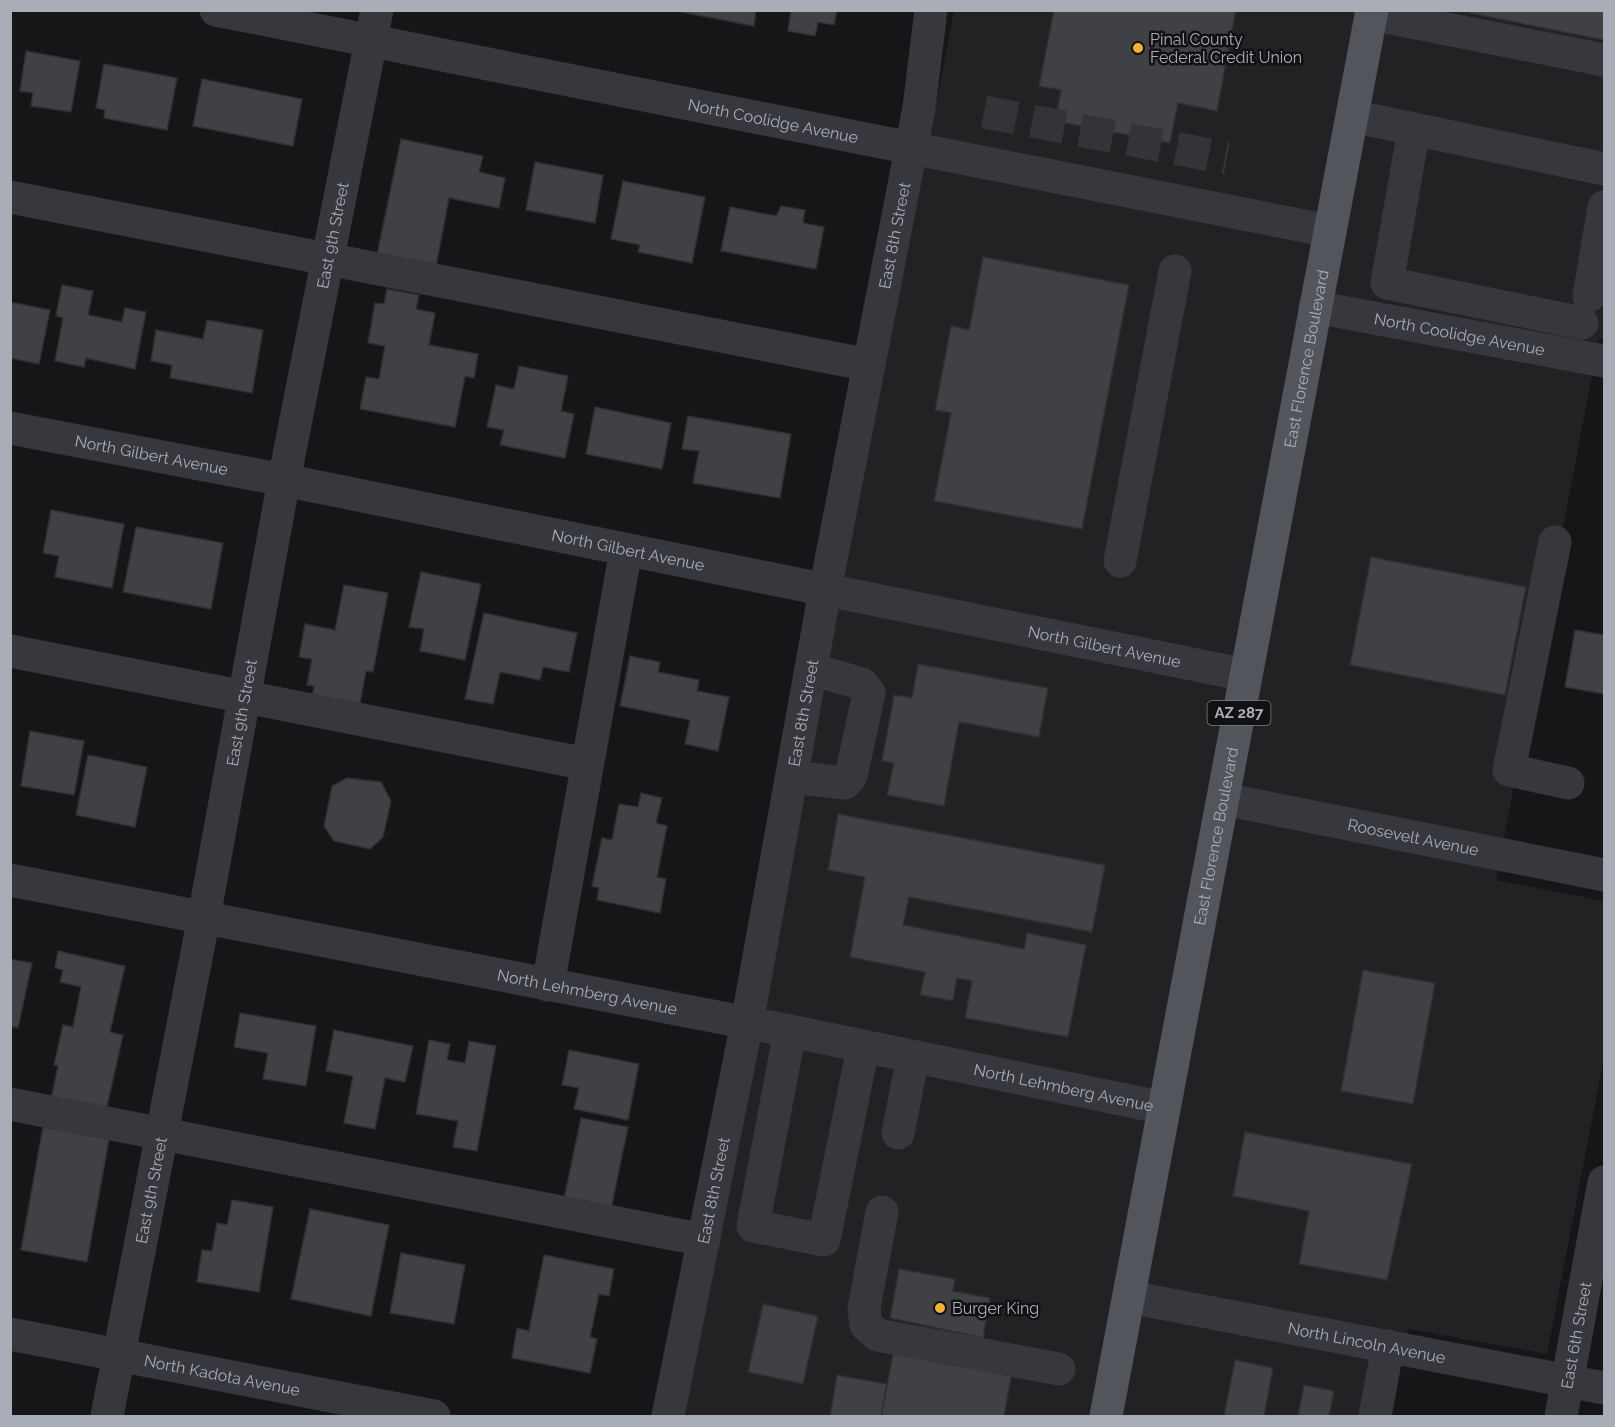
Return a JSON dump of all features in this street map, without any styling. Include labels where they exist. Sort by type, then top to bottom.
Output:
[{"type":"main road","name":"East Florence Boulevard","points":[[1106,1416],[1372,12]]},
{"type":"street","name":"North Coolidge Avenue","points":[[216,10],[374,25],[911,148],[1329,231]]},
{"type":"street","name":"East 8th Street","points":[[668,1416],[747,1023],[825,591],[911,148],[931,10]]},
{"type":"street","points":[[1372,12],[1605,60]]},
{"type":"street","name":"East 9th Street","points":[[107,1416],[204,917],[284,480],[374,25]]},
{"type":"street","points":[[1352,116],[1605,169]]},
{"type":"street","points":[[1413,129],[1388,283],[1586,310],[1605,207]]},
{"type":"street","points":[[10,197],[869,365]]},
{"type":"street","points":[[1120,561],[1175,270]]},
{"type":"street","name":"North Coolidge Avenue","points":[[1315,307],[1605,361]]},
{"type":"street","name":"North Gilbert Avenue","points":[[10,428],[284,480],[1246,675]]},
{"type":"street","points":[[1555,542],[1509,770],[1568,783]]},
{"type":"street","points":[[548,985],[626,550]]},
{"type":"street","points":[[10,651],[587,764]]},
{"type":"street","points":[[792,777],[845,783],[851,776],[869,693],[862,684],[811,669]]},
{"type":"street","name":"Roosevelt Avenue","points":[[1222,799],[1605,874]]},
{"type":"street","name":"North Lehmberg Avenue","points":[[10,880],[790,1031],[863,1048],[1164,1108]]},
{"type":"street","points":[[790,1031],[753,1226],[824,1240],[863,1048]]},
{"type":"street","points":[[898,1132],[913,1057]]},
{"type":"street","points":[[10,1104],[704,1240]]},
{"type":"street","name":"East 6th Street","points":[[1561,1416],[1605,1182]]},
{"type":"street","points":[[882,1212],[864,1308],[866,1324],[877,1335],[1059,1369]]},
{"type":"street","name":"North Lincoln Avenue","points":[[1129,1297],[1605,1388]]},
{"type":"street","name":"North Kadota Avenue","points":[[10,1334],[434,1416]]},
{"type":"street","points":[[1375,1416],[1388,1346]]},
{"type":"shaded area","points":[[954,11],[1604,11],[1604,339],[1599,339],[1496,880],[1604,901],[1604,1058],[1547,1354],[1408,1329],[1391,1416],[683,1416]]},
{"type":"building","points":[[671,10],[756,10],[754,26]]},
{"type":"building","points":[[791,10],[837,10],[834,25],[818,22],[815,36],[788,31]]},
{"type":"building","name":"Pinal County Federal Credit Union","points":[[1054,10],[1236,10],[1217,111],[1178,103],[1170,143],[1055,121],[1061,90],[1039,86]]},
{"type":"building","points":[[1455,10],[1604,10],[1604,40]]},
{"type":"building","points":[[26,51],[80,61],[71,112],[31,106],[33,93],[20,91]]},
{"type":"building","points":[[104,64],[177,78],[167,130],[104,118],[105,110],[96,108]]},
{"type":"building","points":[[202,79],[302,99],[293,146],[193,126]]},
{"type":"building","points":[[401,139],[483,156],[479,172],[505,178],[499,208],[449,198],[436,266],[377,255]]},
{"type":"building","points":[[535,162],[603,175],[595,223],[526,210]]},
{"type":"building","points":[[623,181],[705,197],[692,263],[638,252],[640,245],[611,239]]},
{"type":"building","points":[[781,206],[805,210],[803,223],[824,227],[816,269],[721,251],[730,207],[776,216]]},
{"type":"building","points":[[983,257],[1129,285],[1082,529],[934,501],[951,413],[935,410],[951,326],[969,330]]},
{"type":"building","points":[[62,285],[93,291],[88,315],[122,322],[125,308],[146,312],[135,369],[86,358],[84,367],[55,361],[63,318],[56,316]]},
{"type":"building","points":[[387,289],[419,295],[416,309],[435,313],[429,345],[478,354],[474,378],[465,376],[455,427],[360,409],[366,377],[379,379],[385,346],[368,343],[375,303],[384,304]]},
{"type":"building","points":[[10,302],[50,310],[39,364],[10,358]]},
{"type":"building","points":[[207,320],[263,330],[252,393],[170,378],[172,365],[151,361],[156,330],[203,339]]},
{"type":"building","points":[[519,366],[568,376],[561,411],[574,414],[565,458],[500,445],[504,430],[487,427],[496,385],[514,389]]},
{"type":"building","points":[[595,407],[671,423],[662,469],[586,454]]},
{"type":"building","points":[[688,416],[791,434],[780,498],[693,483],[699,451],[682,449]]},
{"type":"building","points":[[51,510],[124,524],[112,588],[55,577],[59,556],[43,553]]},
{"type":"building","points":[[136,527],[223,543],[211,609],[123,592]]},
{"type":"building","points":[[1371,557],[1526,587],[1505,695],[1350,665]]},
{"type":"building","points":[[421,572],[481,584],[465,660],[420,651],[424,629],[409,627]]},
{"type":"building","points":[[344,585],[388,593],[373,672],[366,671],[359,708],[312,699],[314,686],[307,685],[312,659],[299,657],[305,624],[335,630]]},
{"type":"building","points":[[484,613],[577,633],[569,672],[543,667],[540,680],[500,672],[493,704],[465,699]]},
{"type":"building","points":[[1575,630],[1604,635],[1604,694],[1565,687]]},
{"type":"building","points":[[630,656],[660,662],[658,672],[699,680],[697,691],[729,697],[718,751],[685,744],[690,720],[620,706]]},
{"type":"building","points":[[918,664],[1048,688],[1039,737],[959,722],[944,806],[887,795],[894,763],[882,761],[894,695],[912,698]]},
{"type":"building","points":[[30,731],[84,741],[74,795],[21,786]]},
{"type":"building","points":[[88,755],[147,767],[135,827],[76,815]]},
{"type":"building","points":[[347,778],[381,782],[391,801],[383,837],[370,849],[334,841],[324,826],[332,786]]},
{"type":"building","points":[[641,793],[662,798],[656,823],[667,826],[657,877],[666,879],[660,913],[597,900],[599,888],[592,886],[602,838],[612,840],[619,804],[638,807]]},
{"type":"building","points":[[838,814],[1105,865],[1092,932],[909,897],[903,925],[1024,949],[1027,933],[1086,945],[1068,1037],[965,1018],[972,981],[957,978],[953,1001],[920,995],[925,972],[850,957],[865,877],[828,870]]},
{"type":"building","points":[[58,951],[125,966],[110,1032],[123,1035],[106,1111],[51,1099],[58,1066],[54,1065],[63,1025],[73,1027],[81,987],[60,982],[63,970],[55,968]]},
{"type":"building","points":[[10,959],[32,963],[18,1028],[10,1026]]},
{"type":"building","points":[[1363,970],[1435,983],[1413,1104],[1341,1091]]},
{"type":"building","points":[[240,1013],[316,1026],[306,1086],[263,1079],[268,1053],[234,1047]]},
{"type":"building","points":[[334,1030],[413,1046],[405,1082],[385,1078],[375,1129],[344,1123],[353,1076],[326,1071]]},
{"type":"building","points":[[429,1040],[450,1044],[447,1060],[465,1063],[469,1041],[496,1046],[477,1151],[453,1147],[458,1121],[416,1114]]},
{"type":"building","points":[[569,1050],[639,1064],[628,1120],[574,1109],[579,1088],[562,1085]]},
{"type":"building","points":[[581,1118],[628,1127],[611,1209],[564,1199]]},
{"type":"building","points":[[43,1127],[109,1139],[87,1262],[21,1250]]},
{"type":"building","points":[[1245,1132],[1412,1164],[1387,1280],[1299,1264],[1309,1211],[1233,1196]]},
{"type":"building","points":[[232,1200],[273,1207],[259,1292],[197,1282],[202,1250],[212,1251],[217,1223],[227,1225]]},
{"type":"building","points":[[310,1209],[389,1225],[371,1316],[291,1299]]},
{"type":"building","points":[[401,1253],[465,1265],[454,1324],[390,1313]]},
{"type":"building","points":[[544,1255],[614,1269],[609,1296],[599,1294],[590,1337],[597,1339],[590,1373],[512,1358],[517,1328],[529,1331]]},
{"type":"building","name":"Burger King","points":[[899,1269],[955,1279],[953,1291],[990,1298],[983,1338],[890,1318]]},
{"type":"building","points":[[763,1304],[818,1316],[803,1384],[748,1372]]},
{"type":"building","points":[[894,1349],[1012,1372],[1004,1416],[881,1416]]},
{"type":"building","points":[[1235,1360],[1273,1368],[1264,1416],[1224,1416]]},
{"type":"building","points":[[837,1375],[887,1384],[881,1416],[830,1416]]},
{"type":"building","points":[[1304,1385],[1334,1391],[1329,1416],[1298,1416]]},
{"type":"tunnel","points":[[984,112],[1227,158]]},
{"type":"place","name":"Pinal County Federal Credit Union","points":[[1138,48]]},
{"type":"place","name":"Burger King","points":[[940,1308]]}]
